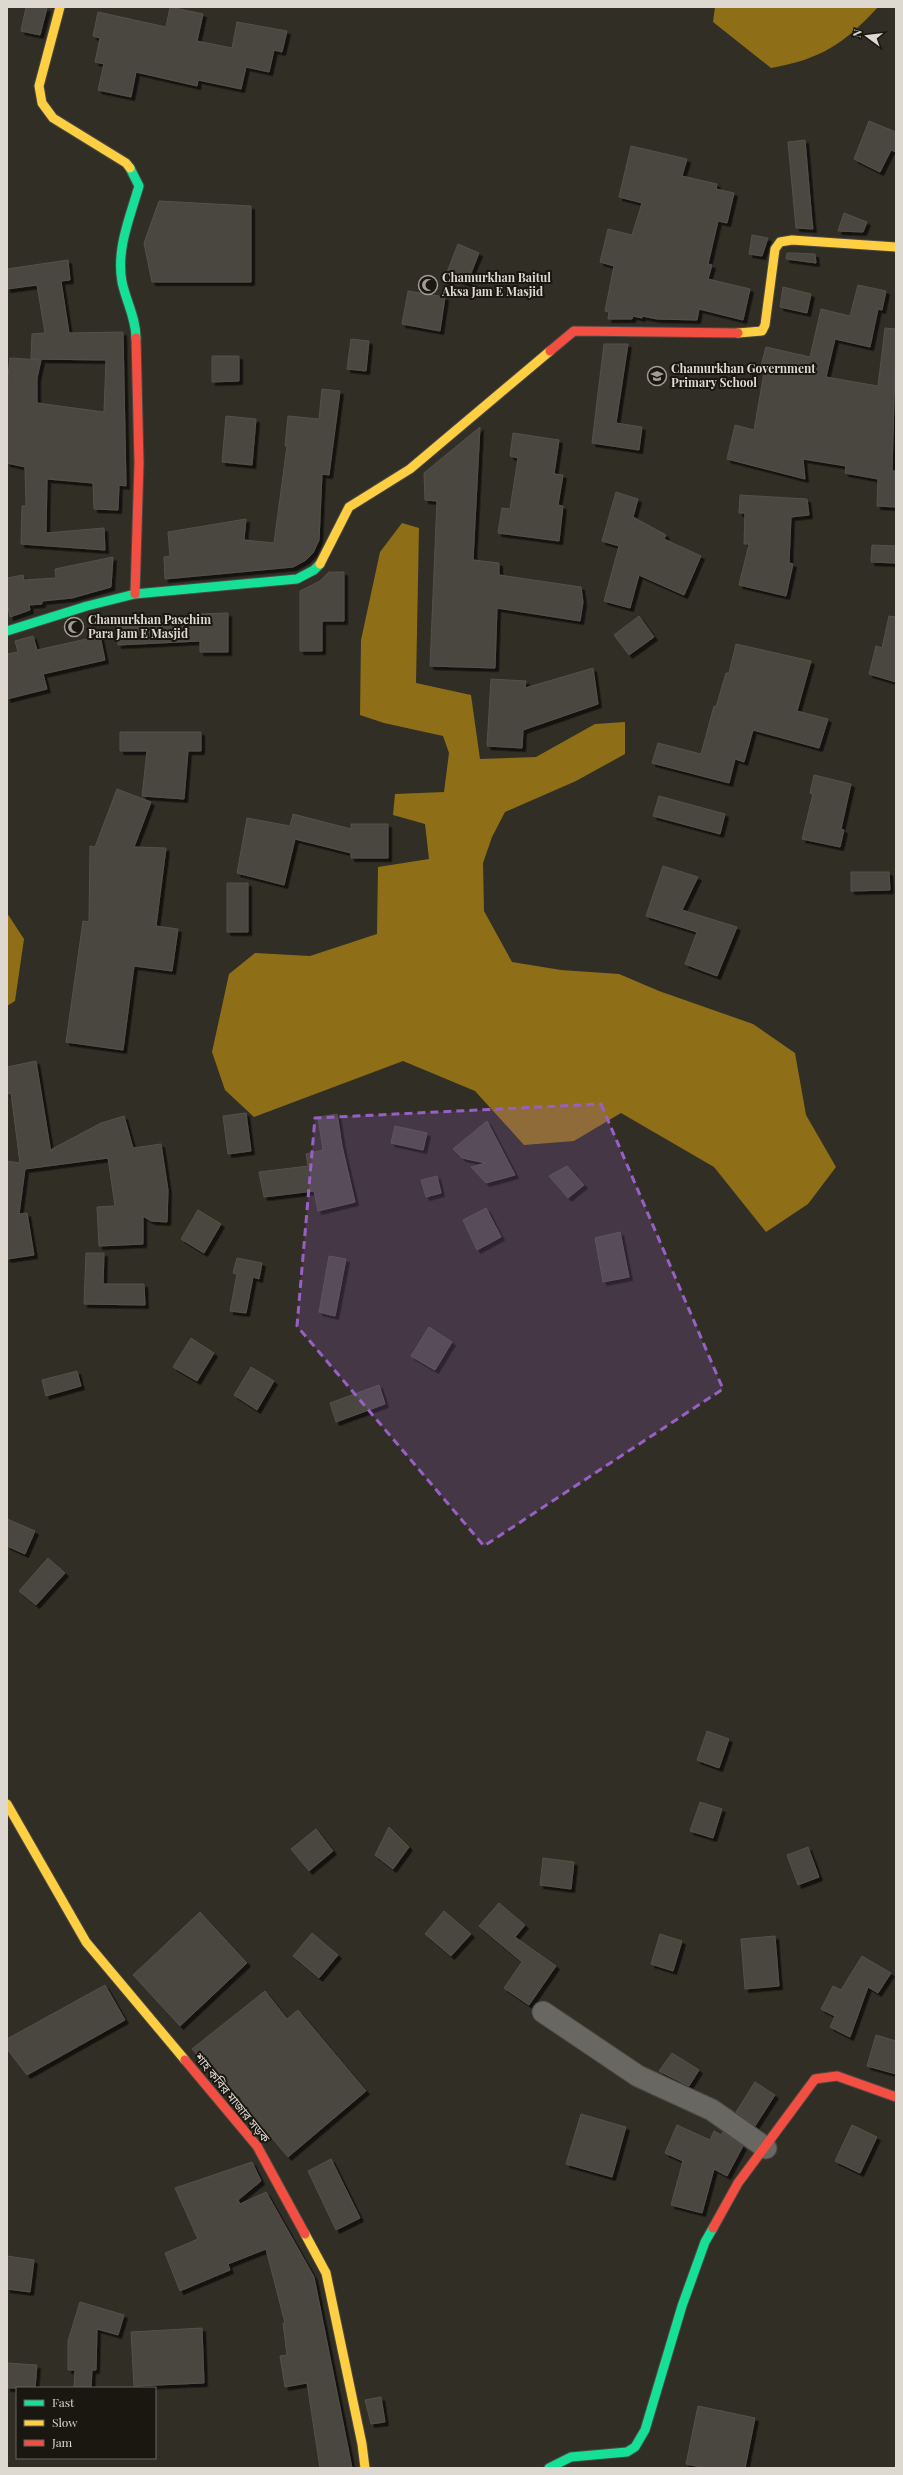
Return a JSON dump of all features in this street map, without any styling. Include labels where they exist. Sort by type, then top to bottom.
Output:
[{"type":"street","points":[[60,7],[39,86],[42,103],[53,118],[126,163],[133,172],[139,186],[120,251],[122,282],[131,307],[136,335],[139,464],[135,594]]},
{"type":"street","points":[[7,632],[87,606],[135,594],[297,580],[314,570],[323,560],[349,506],[410,469],[574,331],[756,334],[765,325],[775,249],[780,242],[792,240],[896,247]]},
{"type":"street","name":"শাহ কবির মাজার সড়ক","points":[[7,1804],[86,1942],[257,2146],[323,2266],[330,2288],[365,2468]]},
{"type":"street","points":[[543,2012],[638,2076],[712,2110],[766,2148]]},
{"type":"street","points":[[549,2468],[568,2456],[582,2454],[617,2455],[634,2448],[645,2430],[682,2306],[705,2242],[738,2183],[766,2148],[815,2080],[837,2076],[896,2097]]},
{"type":"highlighted area","points":[[601,1104],[723,1389],[484,1546],[297,1326],[315,1118]]},
{"type":"shaded area","points":[[715,7],[878,7],[854,31],[830,48],[804,60],[771,68],[713,22]]},
{"type":"shaded area","points":[[402,523],[419,528],[416,683],[471,695],[480,759],[536,757],[595,724],[625,722],[625,754],[576,781],[505,812],[492,837],[483,863],[484,911],[512,962],[561,970],[619,974],[659,991],[753,1024],[795,1053],[806,1115],[836,1167],[808,1204],[766,1232],[714,1167],[621,1113],[574,1141],[524,1145],[475,1091],[403,1061],[254,1117],[225,1090],[212,1052],[229,974],[255,953],[310,956],[377,934],[378,867],[429,859],[425,824],[393,815],[395,794],[444,792],[449,753],[443,736],[384,723],[360,715],[361,640],[380,552]]},
{"type":"shaded area","points":[[7,913],[24,939],[15,1001],[7,1006]]},
{"type":"building","points":[[26,7],[47,8],[40,35],[21,31]]},
{"type":"building","points":[[170,7],[203,14],[197,41],[232,48],[237,22],[287,31],[282,52],[274,50],[269,72],[246,67],[241,89],[198,80],[197,86],[136,72],[131,97],[98,90],[104,64],[95,62],[100,38],[93,36],[98,12],[166,27]]},
{"type":"building","points":[[869,121],[896,132],[896,152],[891,150],[880,172],[854,159]]},
{"type":"building","points":[[805,140],[813,229],[796,228],[788,142]]},
{"type":"building","points":[[631,146],[687,159],[682,176],[717,184],[716,189],[734,193],[727,223],[718,221],[708,264],[712,265],[708,279],[750,289],[743,320],[699,309],[697,320],[657,319],[642,316],[642,318],[633,316],[632,319],[608,319],[609,312],[605,311],[614,266],[600,262],[608,229],[632,235],[642,203],[619,197]]},
{"type":"building","points":[[159,201],[251,206],[251,282],[152,282],[144,243]]},
{"type":"building","points":[[844,213],[867,222],[863,232],[838,231]]},
{"type":"building","points":[[752,235],[768,238],[762,256],[749,254]]},
{"type":"building","points":[[458,244],[479,253],[467,283],[446,275]]},
{"type":"building","points":[[787,253],[815,254],[816,263],[786,259]]},
{"type":"building","points":[[68,260],[70,280],[61,281],[69,333],[123,332],[126,486],[119,485],[118,510],[94,509],[93,483],[47,479],[46,533],[104,528],[105,550],[21,544],[22,506],[26,506],[25,467],[7,463],[7,386],[10,358],[41,360],[37,378],[37,403],[104,412],[106,360],[31,359],[32,334],[45,333],[37,285],[7,289],[7,269]]},
{"type":"building","points":[[858,285],[886,291],[882,310],[878,309],[870,347],[835,339],[826,377],[878,386],[885,328],[896,329],[892,471],[896,471],[896,507],[877,506],[878,479],[845,473],[846,466],[803,459],[805,479],[727,459],[735,425],[754,430],[765,367],[761,366],[766,347],[810,357],[821,309],[850,316]]},
{"type":"building","points":[[783,287],[811,294],[807,313],[780,307]]},
{"type":"building","points":[[408,291],[445,297],[440,331],[402,324]]},
{"type":"building","points":[[351,339],[369,341],[366,371],[347,369]]},
{"type":"building","points":[[604,344],[628,344],[616,423],[642,427],[639,450],[592,443]]},
{"type":"building","points":[[212,356],[239,356],[239,381],[212,382]]},
{"type":"building","points":[[322,389],[340,391],[329,475],[322,474],[319,540],[313,553],[306,560],[293,567],[165,579],[164,557],[170,556],[168,532],[246,519],[244,540],[274,543],[287,446],[285,446],[288,416],[319,419]]},
{"type":"building","points":[[226,416],[256,419],[252,465],[222,462]]},
{"type":"building","points":[[480,427],[473,560],[499,563],[499,575],[581,587],[583,602],[580,621],[497,608],[495,668],[430,666],[437,501],[425,500],[424,473]]},
{"type":"building","points":[[513,433],[559,440],[554,474],[563,475],[558,505],[563,506],[559,541],[498,533],[502,508],[510,509],[518,458],[510,456]]},
{"type":"building","points":[[616,492],[638,499],[633,517],[666,535],[664,539],[701,556],[684,595],[639,575],[630,608],[604,601],[619,546],[602,541]]},
{"type":"building","points":[[740,495],[807,499],[809,515],[791,517],[789,563],[793,564],[786,596],[739,585],[749,544],[744,544],[745,513],[739,513]]},
{"type":"building","points":[[872,545],[896,546],[896,563],[871,562]]},
{"type":"building","points":[[113,557],[111,587],[72,598],[42,601],[42,604],[29,605],[30,610],[10,617],[7,602],[7,578],[23,575],[24,580],[56,578],[55,569]]},
{"type":"building","points":[[329,572],[344,572],[344,621],[322,621],[322,651],[300,651],[300,591],[320,581]]},
{"type":"building","points":[[228,613],[228,652],[200,652],[200,641],[118,645],[117,622],[200,618],[200,614]]},
{"type":"building","points":[[639,616],[654,637],[629,655],[614,635]]},
{"type":"building","points":[[889,616],[896,617],[896,682],[869,674],[876,646],[882,648]]},
{"type":"building","points":[[33,636],[37,650],[100,636],[105,660],[43,674],[47,689],[7,699],[7,654],[18,652],[15,641]]},
{"type":"building","points":[[736,644],[811,661],[797,711],[828,719],[819,748],[753,730],[744,762],[735,759],[729,783],[652,763],[658,743],[701,754],[714,706],[716,707],[726,673],[729,673]]},
{"type":"building","points":[[593,668],[598,704],[523,730],[522,748],[487,746],[491,679],[526,681],[525,688]]},
{"type":"building","points":[[120,732],[201,732],[201,751],[188,751],[184,799],[142,796],[147,751],[120,751]]},
{"type":"building","points":[[814,775],[851,784],[841,829],[844,830],[840,847],[802,839],[813,794],[810,793]]},
{"type":"building","points":[[117,789],[151,802],[134,847],[166,848],[156,926],[178,929],[172,971],[134,966],[123,1050],[66,1042],[83,921],[89,922],[90,846],[95,847]]},
{"type":"building","points":[[659,796],[725,814],[720,834],[653,816]]},
{"type":"building","points":[[293,814],[351,829],[351,824],[388,824],[388,858],[351,858],[351,853],[295,839],[284,885],[237,873],[247,818],[290,826]]},
{"type":"building","points":[[663,866],[698,877],[682,910],[737,927],[717,976],[685,964],[697,932],[646,916]]},
{"type":"building","points":[[851,872],[889,872],[890,890],[851,891]]},
{"type":"building","points":[[227,883],[248,883],[248,932],[227,932]]},
{"type":"building","points":[[36,1061],[51,1153],[52,1149],[101,1123],[124,1116],[133,1148],[161,1144],[168,1190],[167,1222],[151,1221],[143,1216],[143,1244],[99,1246],[97,1207],[115,1206],[108,1158],[25,1169],[19,1214],[27,1213],[34,1255],[7,1259],[7,1161],[20,1163],[11,1093],[7,1094],[7,1067]]},
{"type":"building","points":[[246,1113],[251,1151],[228,1154],[223,1116]]},
{"type":"building","points":[[337,1114],[342,1146],[355,1202],[318,1211],[314,1191],[264,1197],[259,1172],[308,1166],[306,1154],[323,1150],[318,1117]]},
{"type":"building","points":[[487,1121],[515,1175],[486,1183],[471,1167],[486,1163],[462,1158],[453,1149]]},
{"type":"building","points":[[395,1126],[427,1133],[423,1150],[391,1143]]},
{"type":"building","points":[[567,1166],[584,1185],[568,1198],[549,1176]]},
{"type":"building","points":[[437,1176],[441,1193],[426,1197],[421,1180]]},
{"type":"building","points":[[486,1208],[501,1237],[477,1250],[463,1220]]},
{"type":"building","points":[[198,1210],[221,1224],[204,1253],[181,1239]]},
{"type":"building","points":[[620,1232],[629,1277],[603,1282],[595,1238]]},
{"type":"building","points":[[86,1253],[104,1253],[103,1284],[144,1284],[145,1305],[84,1304]]},
{"type":"building","points":[[329,1256],[346,1259],[335,1316],[319,1312]]},
{"type":"building","points":[[237,1258],[262,1263],[259,1279],[253,1277],[246,1313],[230,1311],[237,1274],[233,1273]]},
{"type":"building","points":[[429,1327],[452,1342],[435,1370],[411,1356]]},
{"type":"building","points":[[191,1338],[214,1353],[197,1381],[173,1367]]},
{"type":"building","points":[[251,1367],[274,1381],[257,1410],[234,1395]]},
{"type":"building","points":[[77,1371],[81,1386],[46,1396],[42,1380]]},
{"type":"building","points":[[379,1385],[385,1404],[336,1422],[330,1403]]},
{"type":"building","points":[[7,1519],[35,1531],[25,1554],[7,1546]]},
{"type":"building","points":[[48,1558],[65,1573],[36,1605],[19,1591]]},
{"type":"building","points":[[707,1731],[729,1739],[719,1768],[697,1760]]},
{"type":"building","points":[[700,1802],[722,1809],[713,1838],[690,1831]]},
{"type":"building","points":[[389,1827],[409,1847],[393,1869],[375,1855]]},
{"type":"building","points":[[316,1829],[333,1851],[309,1871],[291,1849]]},
{"type":"building","points":[[808,1847],[819,1877],[798,1885],[787,1855]]},
{"type":"building","points":[[543,1858],[574,1862],[571,1889],[540,1885]]},
{"type":"building","points":[[499,1903],[525,1925],[515,1937],[556,1966],[529,2005],[504,1988],[522,1962],[479,1926]]},
{"type":"building","points":[[444,1911],[471,1934],[451,1956],[425,1934]]},
{"type":"building","points":[[200,1912],[247,1963],[180,2026],[133,1975]]},
{"type":"building","points":[[312,1933],[338,1955],[319,1978],[293,1956]]},
{"type":"building","points":[[660,1934],[682,1941],[673,1971],[651,1964]]},
{"type":"building","points":[[775,1936],[779,1986],[745,1989],[741,1939]]},
{"type":"building","points":[[862,1956],[891,1973],[878,1993],[868,1987],[850,2037],[830,2027],[835,2016],[821,2009],[833,1986],[841,1990]]},
{"type":"building","points":[[105,1985],[125,2020],[27,2075],[7,2049],[7,2039]]},
{"type":"building","points":[[265,1991],[287,2019],[298,2010],[366,2091],[288,2157],[208,2062],[205,2064],[192,2049]]},
{"type":"building","points":[[876,2035],[896,2041],[896,2074],[867,2066]]},
{"type":"building","points":[[672,2053],[699,2070],[689,2086],[659,2071]]},
{"type":"building","points":[[755,2082],[775,2095],[755,2126],[736,2112]]},
{"type":"building","points":[[581,2114],[626,2127],[612,2177],[566,2164]]},
{"type":"building","points":[[677,2125],[710,2140],[714,2131],[721,2135],[723,2132],[743,2146],[727,2176],[714,2169],[702,2213],[671,2205],[683,2161],[665,2153]]},
{"type":"building","points":[[852,2125],[877,2137],[860,2173],[835,2161]]},
{"type":"building","points":[[331,2159],[360,2218],[336,2230],[308,2171]]},
{"type":"building","points":[[252,2162],[261,2181],[238,2200],[240,2204],[266,2192],[314,2277],[352,2468],[320,2468],[307,2383],[285,2387],[280,2356],[287,2355],[283,2323],[285,2323],[266,2249],[228,2264],[230,2270],[180,2291],[165,2253],[198,2239],[175,2188]]},
{"type":"building","points":[[7,2256],[34,2260],[30,2292],[7,2289]]},
{"type":"building","points":[[80,2302],[124,2315],[118,2335],[97,2329],[96,2370],[92,2370],[91,2387],[74,2387],[75,2370],[68,2370],[68,2341]]},
{"type":"building","points":[[202,2328],[204,2383],[134,2386],[131,2332]]},
{"type":"building","points":[[7,2363],[37,2365],[35,2387],[7,2388]]},
{"type":"building","points":[[381,2397],[385,2422],[371,2424],[365,2400]]},
{"type":"building","points":[[698,2406],[755,2418],[745,2468],[706,2468],[686,2464]]},
{"type":"traffic: fast","points":[[130,168],[139,186],[122,245],[121,270],[122,282],[133,317],[136,338]]},
{"type":"traffic: fast","points":[[7,631],[87,606],[135,594],[297,579],[314,570],[320,564]]},
{"type":"traffic: fast","points":[[549,2468],[571,2457],[627,2452],[635,2447],[645,2430],[682,2306],[705,2242],[713,2228]]},
{"type":"traffic: slow","points":[[60,7],[39,86],[42,103],[53,118],[126,163],[130,168]]},
{"type":"traffic: slow","points":[[738,333],[762,331],[765,325],[775,249],[780,242],[792,240],[896,247]]},
{"type":"traffic: slow","points":[[320,564],[349,507],[410,469],[550,351]]},
{"type":"traffic: slow","points":[[7,1804],[86,1942],[185,2060]]},
{"type":"traffic: slow","points":[[305,2234],[326,2273],[362,2444],[365,2468]]},
{"type":"traffic: jam","points":[[550,351],[574,331],[738,333]]},
{"type":"traffic: jam","points":[[135,594],[139,463],[136,338]]},
{"type":"traffic: jam","points":[[185,2060],[257,2146],[305,2234]]},
{"type":"traffic: jam","points":[[713,2228],[738,2183],[815,2079],[837,2076],[896,2097]]},
{"type":"place","name":"Chamurkhan Baitul Aksa Jam E Masjid","points":[[428,285]]},
{"type":"place","name":"Chamurkhan Government Primary School","points":[[657,376]]},
{"type":"place","name":"Chamurkhan Paschim Para Jam E Masjid","points":[[74,627]]}]
